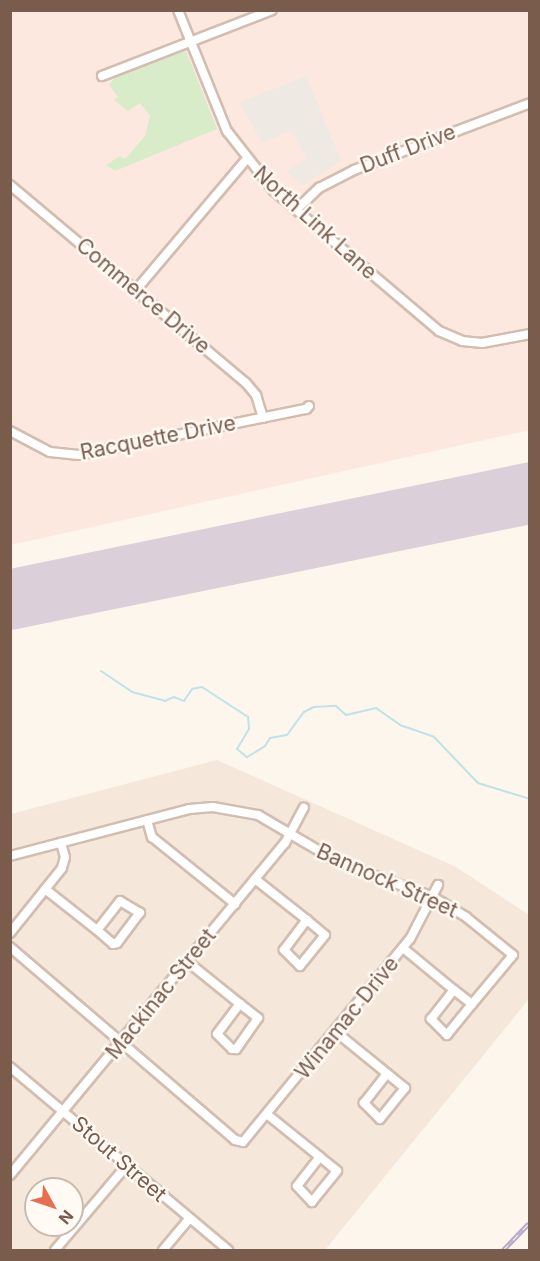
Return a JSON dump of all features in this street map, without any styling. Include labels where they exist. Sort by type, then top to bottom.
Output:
[{"type":"street","name":"North Link Lane","points":[[178,10],[221,119],[246,160],[296,210],[445,334],[482,343],[530,334]]},
{"type":"street","points":[[102,76],[272,10]]},
{"type":"street","name":"Duff Drive","points":[[296,210],[335,178],[530,103]]},
{"type":"street","points":[[136,290],[246,160]]},
{"type":"street","name":"Commerce Drive","points":[[10,185],[246,382],[256,395],[263,418]]},
{"type":"street","name":"Racquette Drive","points":[[10,431],[34,446],[69,455],[263,418],[309,406]]},
{"type":"street","name":"Mackinac Street","points":[[10,1175],[122,1043],[235,904],[291,834],[304,808]]},
{"type":"street","name":"Bannock Street","points":[[10,856],[189,809],[237,809],[258,815],[340,863],[433,897],[466,917],[513,955],[472,1004]]},
{"type":"street","points":[[147,820],[152,837],[235,904]]},
{"type":"street","points":[[10,933],[65,863],[62,843]]},
{"type":"street","points":[[255,879],[307,921],[326,938],[300,966],[284,950],[307,921]]},
{"type":"street","name":"Winamac Drive","points":[[122,1043],[236,1140],[243,1142],[268,1115],[403,948],[438,885]]},
{"type":"street","points":[[45,889],[97,930],[117,943],[140,913],[120,901],[97,930]]},
{"type":"street","points":[[10,946],[122,1043]]},
{"type":"street","points":[[403,948],[472,1004],[447,1035],[431,1019],[454,990]]},
{"type":"street","points":[[188,962],[240,1004],[258,1022],[232,1050],[217,1034],[240,1004]]},
{"type":"street","points":[[336,1032],[387,1074],[405,1090],[380,1119],[364,1103],[387,1074]]},
{"type":"street","name":"Stout Street","points":[[10,1067],[228,1251]]},
{"type":"street","points":[[268,1115],[320,1157],[337,1174],[312,1202],[297,1186],[320,1157]]},
{"type":"street","points":[[56,1251],[127,1166]]},
{"type":"street","points":[[163,1251],[189,1219]]},
{"type":"shaded area","points":[[10,11],[529,11],[529,430],[11,545]]},
{"type":"shaded area","points":[[307,76],[341,161],[302,186],[287,171],[307,158],[291,131],[262,143],[239,102]]},
{"type":"shaded area","points":[[217,760],[456,867],[529,915],[529,999],[325,1250],[11,1250],[11,814]]},
{"type":"green space","points":[[186,51],[217,129],[115,171],[106,165],[120,156],[125,159],[145,136],[150,116],[140,103],[128,111],[114,100],[118,97],[109,85],[115,77]]},
{"type":"waterway","points":[[101,671],[132,692],[165,701],[174,697],[184,701],[192,689],[202,687],[248,717],[249,729],[237,749],[247,757],[265,746],[270,738],[287,735],[304,712],[314,707],[336,706],[346,715],[376,708],[400,725],[434,737],[478,783],[530,799]]},
{"type":"taxiway","points":[[10,578],[530,471]]},
{"type":"runway","points":[[10,607],[530,501]]},
{"type":"railway","points":[[503,1250],[529,1223]]}]
